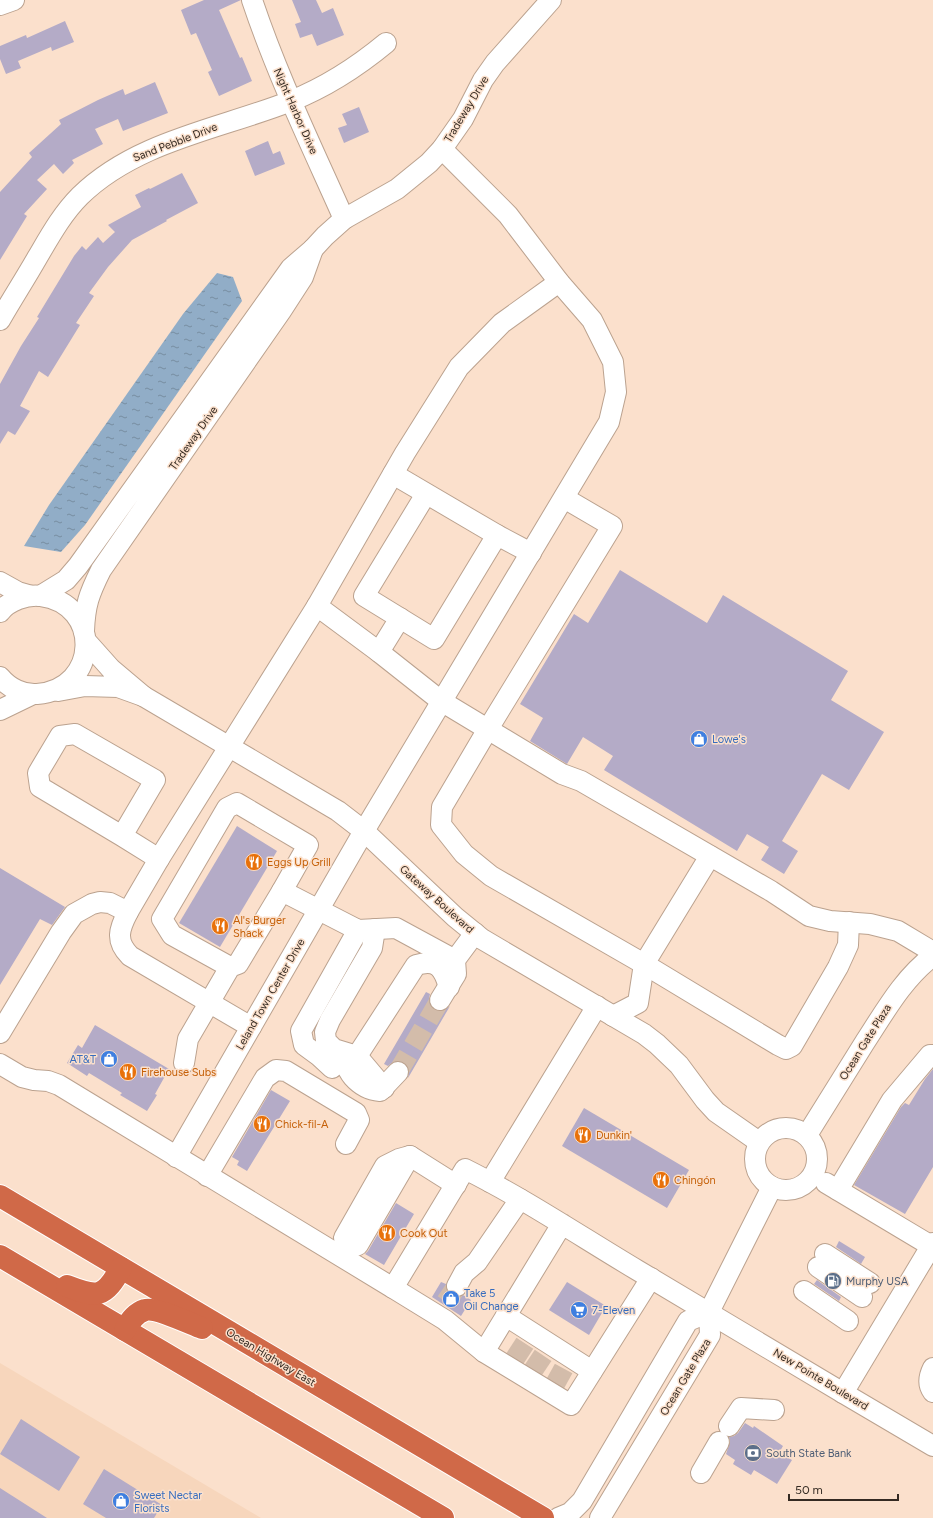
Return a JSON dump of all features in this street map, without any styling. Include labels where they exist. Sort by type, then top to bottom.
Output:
[{"type":"highway","name":"Ocean Highway East","points":[[0,1196],[543,1518]]},
{"type":"highway","points":[[0,1256],[443,1518]]},
{"type":"highway","points":[[23,1270],[87,1294],[96,1294],[104,1290],[112,1283],[121,1268]]},
{"type":"highway","points":[[125,1330],[129,1322],[135,1316],[143,1311],[150,1310],[258,1349]]},
{"type":"highway","points":[[417,1503],[452,1518]]},
{"type":"street","points":[[0,5],[14,0]]},
{"type":"street","name":"Night Harbor Drive","points":[[252,0],[271,53],[291,101],[344,219]]},
{"type":"street","name":"Tradeway Drive","points":[[0,612],[16,600],[36,596],[66,580],[78,566],[291,268],[344,219],[397,189],[442,149],[463,119],[483,80],[495,63],[551,0]]},
{"type":"street","name":"Sand Pebble Drive","points":[[0,320],[58,221],[80,196],[123,163],[205,130],[291,101],[336,79],[365,60],[386,43]]},
{"type":"street","name":"Leland Town Center Drive","points":[[176,1157],[364,831],[609,422],[616,392],[613,362],[592,320],[559,282],[508,215],[442,149]]},
{"type":"street","name":"Tradeway Drive","points":[[40,694],[61,688],[72,679],[80,668],[85,655],[84,614],[90,593],[101,570],[281,311],[303,277],[313,249]]},
{"type":"street","points":[[251,1027],[130,956],[125,951],[121,943],[119,934],[122,923],[228,746],[317,606],[393,474],[459,367],[502,323],[559,282]]},
{"type":"street","points":[[393,474],[497,535],[531,553]]},
{"type":"street","points":[[426,494],[364,596],[434,639],[497,535]]},
{"type":"street","points":[[564,498],[612,526],[488,728],[442,807],[441,825],[464,854],[491,876],[644,964],[778,1046],[786,1049],[792,1046],[838,967],[848,945],[849,922]]},
{"type":"street","points":[[0,582],[18,592],[55,599],[68,606],[78,618],[85,636],[111,669],[143,696]]},
{"type":"street","points":[[317,606],[379,652],[441,702],[488,728],[562,774],[581,781],[771,891],[809,916],[830,921],[870,924],[898,931],[933,952]]},
{"type":"street","points":[[379,652],[400,618]]},
{"type":"street","points":[[0,677],[4,682],[18,691],[40,694]]},
{"type":"street","points":[[0,710],[40,694],[85,686],[118,687],[143,696]]},
{"type":"street","name":"Gateway Boulevard","points":[[143,696],[326,802],[364,831],[475,934],[644,1034],[657,1044],[679,1064],[705,1100],[716,1112],[759,1142]]},
{"type":"street","points":[[122,836],[155,780],[75,734],[60,736],[38,773],[40,787],[159,859]]},
{"type":"street","points":[[184,1063],[188,1039],[230,967],[238,964],[308,846],[237,803],[227,808],[162,919],[172,935],[230,967]]},
{"type":"street","points":[[178,829],[206,844]]},
{"type":"street","points":[[490,1182],[605,1011],[638,1003],[644,964],[710,856]]},
{"type":"street","points":[[282,891],[318,910],[366,930],[396,928],[455,960]]},
{"type":"street","points":[[3,1023],[74,914],[92,904],[100,902],[110,903],[128,912]]},
{"type":"street","points":[[339,1064],[334,1049],[326,1041],[325,1032],[330,1020],[372,948],[366,930]]},
{"type":"street","points":[[366,930],[301,1031],[304,1045],[339,1064],[371,1090],[380,1091],[398,1072]]},
{"type":"street","points":[[339,1064],[416,965],[428,962],[440,966],[445,974],[445,993],[456,974],[455,960],[475,934]]},
{"type":"street","name":"Ocean Gate Plaza","points":[[807,1135],[880,1017],[896,995],[933,956]]},
{"type":"street","points":[[838,1190],[892,1100],[930,1055],[933,1055]]},
{"type":"street","points":[[0,1064],[22,1077],[48,1081],[59,1085],[207,1176],[345,1253],[393,1288],[447,1301],[484,1352],[512,1364],[552,1389],[571,1405],[651,1278]]},
{"type":"street","points":[[207,1176],[265,1078],[276,1070],[286,1071],[356,1113],[359,1120],[346,1144]]},
{"type":"street","points":[[790,1127],[807,1135],[816,1148],[818,1157],[814,1176],[800,1187],[791,1190],[782,1190],[772,1187],[764,1181],[756,1168],[755,1152],[759,1142],[765,1135],[772,1130],[790,1127]]},
{"type":"street","points":[[345,1253],[344,1238],[385,1166],[399,1158],[410,1156],[456,1185],[393,1288]]},
{"type":"street","name":"New Pointe Boulevard","points":[[456,1185],[466,1169],[490,1182],[933,1446]]},
{"type":"street","points":[[814,1176],[932,1245],[843,1393]]},
{"type":"street","name":"Ocean Gate Plaza","points":[[600,1518],[710,1335],[709,1312],[772,1187]]},
{"type":"street","points":[[447,1301],[464,1273],[477,1262],[520,1199]]},
{"type":"street","points":[[484,1352],[562,1224]]},
{"type":"street","points":[[822,1261],[866,1290]]},
{"type":"street","points":[[804,1291],[848,1321]]},
{"type":"street","points":[[558,1518],[570,1513],[582,1501],[688,1321],[709,1312]]},
{"type":"street","points":[[506,1316],[528,1337],[568,1361],[592,1371]]},
{"type":"street","points":[[933,1368],[928,1376],[931,1390],[933,1392]]},
{"type":"street","points":[[701,1473],[741,1408],[774,1410]]},
{"type":"shaded area","points":[[0,1363],[261,1518],[0,1518]]},
{"type":"water","points":[[217,273],[233,277],[242,301],[85,525],[61,552],[24,546],[49,505],[183,314]]},
{"type":"building","points":[[204,0],[241,0],[219,10],[252,81],[219,96],[208,72],[212,70],[196,33],[191,35],[181,10]]},
{"type":"building","points":[[292,0],[316,0],[322,13],[333,8],[344,35],[317,46],[312,34],[300,38],[295,24],[301,22]]},
{"type":"building","points":[[65,21],[74,42],[52,51],[51,47],[18,61],[21,68],[6,74],[0,59],[0,46],[26,35],[27,38]]},
{"type":"building","points":[[155,82],[168,113],[123,131],[118,119],[95,129],[103,144],[72,160],[74,163],[63,174],[54,164],[37,180],[47,189],[24,214],[27,216],[0,260],[0,192],[32,157],[29,153],[61,124],[59,120],[123,89],[125,95]]},
{"type":"building","points":[[359,107],[369,132],[344,143],[338,128],[347,125],[342,114]]},
{"type":"building","points":[[268,141],[273,154],[280,151],[285,164],[255,176],[245,151]]},
{"type":"building","points":[[182,173],[198,203],[132,240],[108,267],[89,293],[94,296],[76,323],[80,325],[48,377],[39,371],[20,406],[30,411],[15,435],[8,431],[0,444],[0,384],[21,346],[39,318],[37,317],[74,256],[82,246],[86,250],[98,237],[103,243],[115,232],[108,225],[141,207],[135,195]]},
{"type":"building","points":[[620,570],[707,623],[723,595],[848,671],[831,700],[884,732],[849,790],[822,774],[782,841],[798,851],[784,874],[761,860],[769,847],[747,834],[737,851],[604,770],[613,756],[583,737],[567,764],[530,741],[543,718],[520,704],[574,614],[588,623]]},
{"type":"building","points":[[237,826],[277,851],[220,947],[179,923]]},
{"type":"building","points":[[0,868],[65,907],[52,925],[40,919],[0,985]]},
{"type":"building","points":[[426,992],[430,994],[430,1005],[434,1010],[445,1010],[450,1006],[408,1078],[409,1069],[406,1063],[394,1061],[388,1066],[384,1064]]},
{"type":"building","points":[[95,1025],[169,1069],[155,1094],[157,1095],[147,1111],[120,1095],[122,1093],[89,1073],[87,1076],[67,1063],[78,1045],[82,1048]]},
{"type":"building","points":[[933,1069],[933,1167],[905,1214],[854,1185],[901,1107],[905,1103],[909,1105]]},
{"type":"building","name":"Chick-fil-A","points":[[271,1090],[290,1101],[247,1171],[237,1165],[239,1161],[232,1157]]},
{"type":"building","points":[[584,1108],[689,1170],[667,1208],[562,1146]]},
{"type":"building","name":"Cook Out","points":[[396,1203],[414,1214],[384,1265],[365,1254]]},
{"type":"building","points":[[839,1241],[865,1257],[861,1264],[836,1247]]},
{"type":"building","points":[[817,1280],[841,1297],[839,1301],[814,1284]]},
{"type":"building","name":"Take 5 Oil Change","points":[[441,1282],[446,1284],[447,1292],[451,1296],[457,1297],[463,1295],[471,1300],[461,1316],[432,1297]]},
{"type":"building","points":[[567,1282],[606,1306],[589,1335],[549,1310]]},
{"type":"building","points":[[21,1419],[80,1457],[59,1491],[0,1454]]},
{"type":"building","name":"South State Bank","points":[[745,1423],[753,1428],[754,1426],[783,1446],[779,1453],[792,1460],[777,1484],[754,1470],[751,1475],[733,1464],[735,1460],[726,1454],[730,1442],[729,1437],[738,1433]]},
{"type":"building","points":[[104,1469],[162,1505],[154,1518],[106,1518],[83,1504]]},
{"type":"building","points":[[0,1488],[47,1518],[0,1518]]},
{"type":"tunnel","points":[[398,1072],[440,1000]]},
{"type":"tunnel","points":[[446,1302],[457,1286]]},
{"type":"tunnel","points":[[514,1360],[525,1343]]},
{"type":"tunnel","points":[[532,1372],[544,1354]]},
{"type":"tunnel","points":[[554,1386],[565,1366]]},
{"type":"place","name":"Lowe's","points":[[699,739]]},
{"type":"place","name":"Eggs Up Grill","points":[[254,862]]},
{"type":"place","name":"Al's Burger Shack","points":[[220,926]]},
{"type":"place","name":"AT&T","points":[[109,1059]]},
{"type":"place","name":"Firehouse Subs","points":[[128,1072]]},
{"type":"place","name":"Chick-fil-A","points":[[262,1124]]},
{"type":"place","name":"Dunkin'","points":[[583,1135]]},
{"type":"place","name":"Chingón","points":[[661,1180]]},
{"type":"place","name":"Cook Out","points":[[387,1233]]},
{"type":"place","name":"Murphy USA","points":[[833,1281]]},
{"type":"place","name":"Take 5 Oil Change","points":[[451,1299]]},
{"type":"place","name":"7-Eleven","points":[[579,1310]]},
{"type":"place","name":"South State Bank","points":[[753,1453]]},
{"type":"place","name":"Sweet Nectar Florists","points":[[121,1501]]}]
